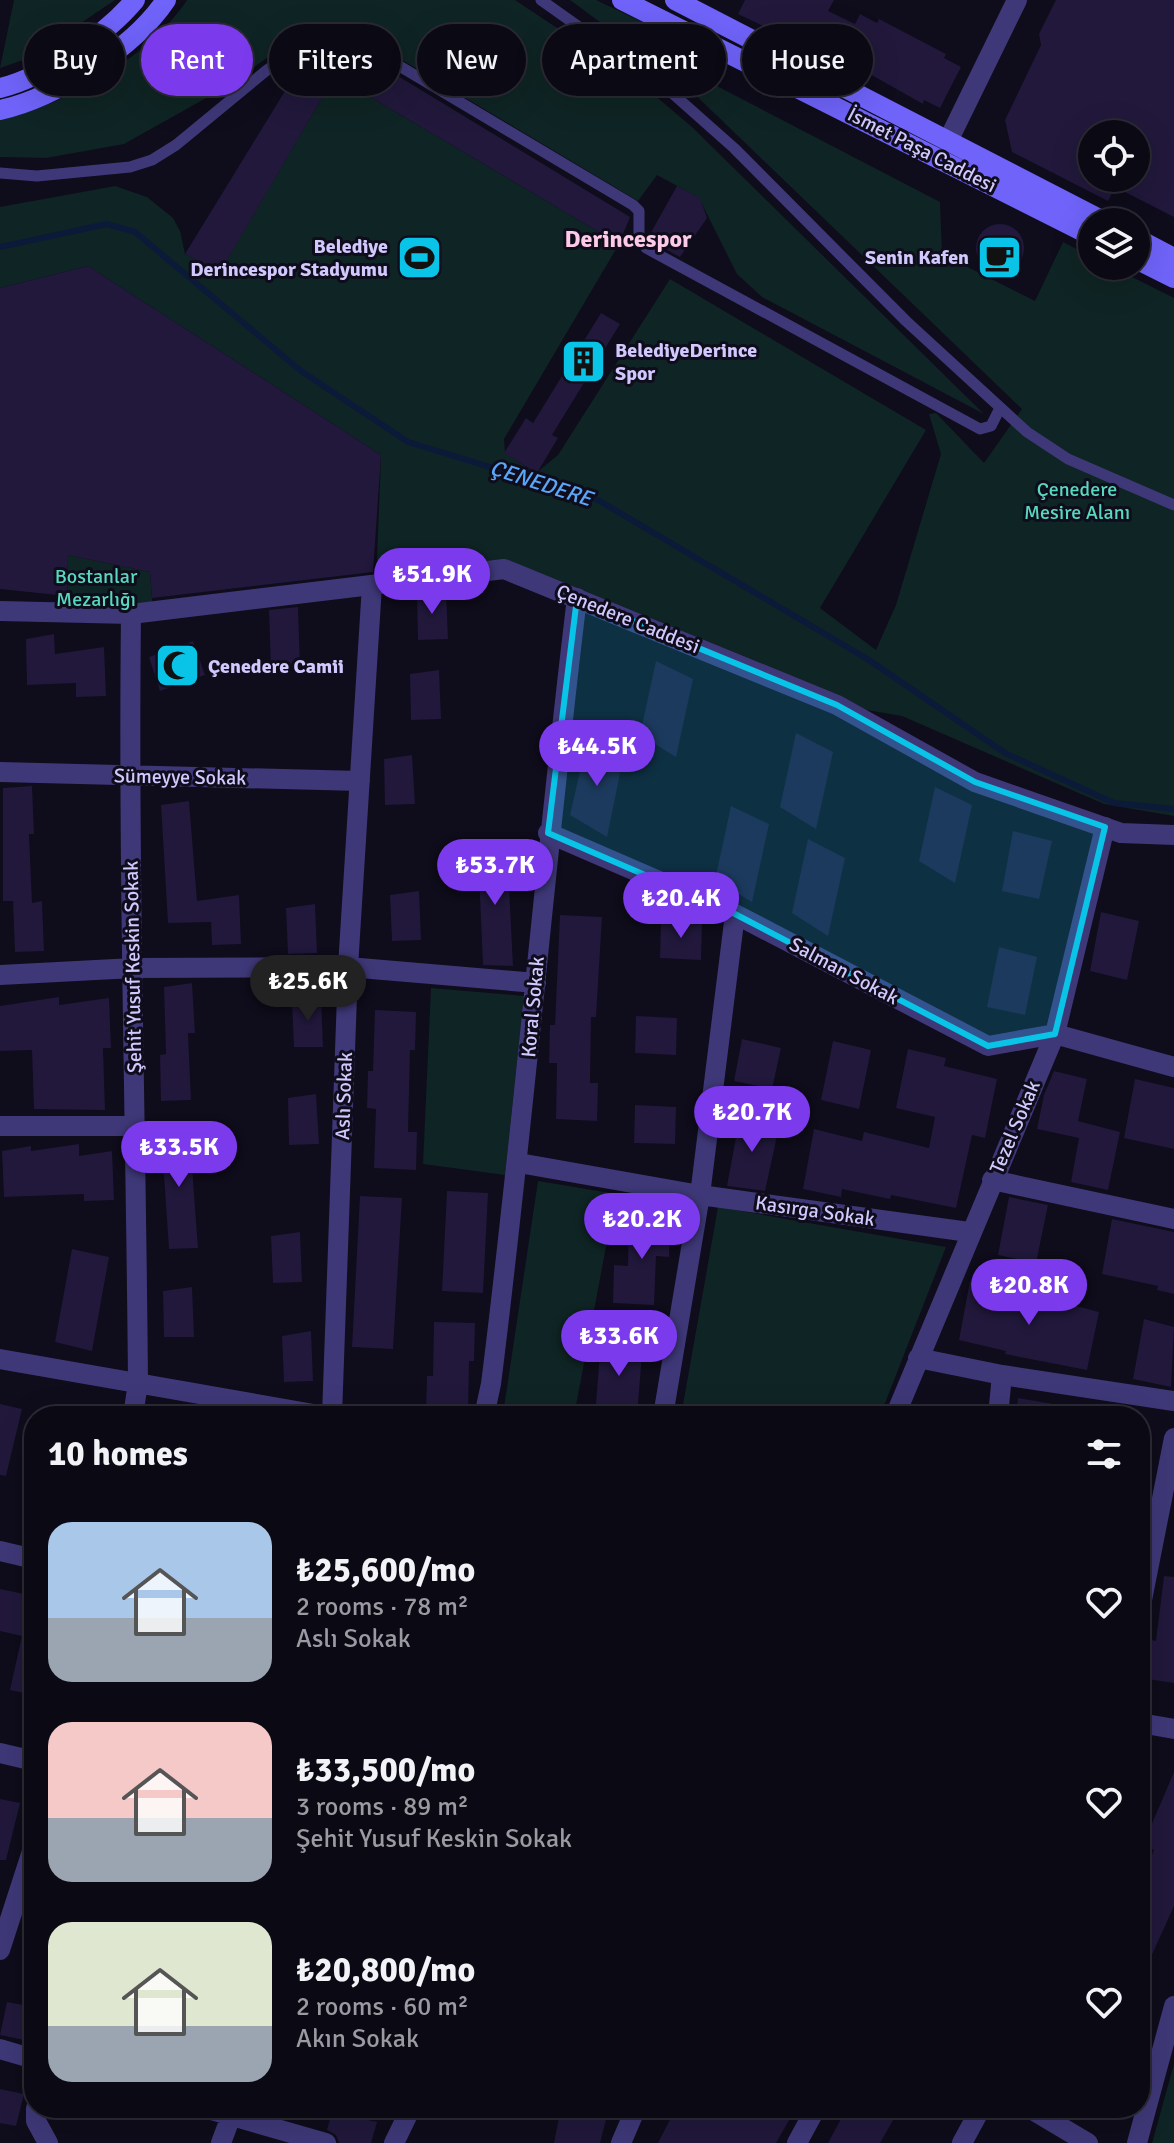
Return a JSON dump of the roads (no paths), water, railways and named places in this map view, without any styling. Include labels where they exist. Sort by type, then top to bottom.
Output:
[{"type":"main road","points":[[0,88],[49,66],[104,29],[135,0]]},
{"type":"main road","points":[[0,110],[40,97],[74,79],[146,24],[166,0]]},
{"type":"main road","name":"İsmet Paşa Caddesi","points":[[622,0],[1078,210]]},
{"type":"main road","name":"İsmet Paşa Caddesi","points":[[675,0],[1078,228]]},
{"type":"main road","points":[[1150,245],[1174,258]]},
{"type":"main road","points":[[1150,266],[1174,278]]},
{"type":"street","points":[[944,150],[1017,0]]},
{"type":"street","name":"Çenedere Caddesi","points":[[0,611],[131,614],[504,569],[837,705],[975,782],[1121,833],[1174,835]]},
{"type":"street","name":"Aslı Sokak","points":[[332,1406],[348,967],[372,585]]},
{"type":"street","name":"Koral Sokak","points":[[485,1406],[519,1163],[548,833],[577,598]]},
{"type":"street","name":"Şehit Yusuf Keskin Sokak","points":[[131,614],[129,775],[138,1383],[135,1406]]},
{"type":"street","name":"Sümeyye Sokak","points":[[0,772],[360,781]]},
{"type":"street","name":"Tezel Sokak","points":[[899,1406],[969,1232],[1055,1034],[1105,827]]},
{"type":"street","name":"Salman Sokak","points":[[548,833],[735,914],[988,1046],[1055,1034]]},
{"type":"street","points":[[665,1406],[700,1195],[735,914]]},
{"type":"street","points":[[0,975],[134,968],[348,967],[536,983]]},
{"type":"street","points":[[1055,1034],[1174,1067]]},
{"type":"street","points":[[0,1126],[136,1126]]},
{"type":"street","name":"Kasırga Sokak","points":[[519,1163],[700,1195],[969,1232]]},
{"type":"street","points":[[992,1180],[1174,1219]]},
{"type":"street","points":[[918,1358],[1002,1375],[1174,1401]]},
{"type":"street","points":[[0,1359],[268,1406]]},
{"type":"street","points":[[999,1406],[1002,1375]]},
{"type":"street","points":[[1150,1559],[1174,1438]]},
{"type":"street","points":[[0,1551],[24,1557]]},
{"type":"street","points":[[1150,1725],[1174,1729]]},
{"type":"street","points":[[0,1753],[24,1759]]},
{"type":"street","points":[[0,1950],[24,1876]]},
{"type":"street","points":[[1150,2095],[1174,2006]]},
{"type":"street","points":[[0,2049],[24,2056]]},
{"type":"street","points":[[36,2118],[48,2143]]},
{"type":"street","points":[[221,2143],[230,2118]]},
{"type":"street","points":[[250,2118],[326,2143]]},
{"type":"street","points":[[394,2143],[406,2118]]},
{"type":"street","points":[[621,2143],[632,2118]]},
{"type":"street","points":[[797,2143],[811,2118]]},
{"type":"street","points":[[962,2143],[976,2118]]},
{"type":"street","points":[[1046,2118],[1088,2143]]},
{"type":"street","points":[[1137,2143],[1144,2118]]},
{"type":"lane","points":[[541,0],[672,93],[734,148],[906,321],[1000,408],[1068,459],[1174,505]]},
{"type":"lane","points":[[0,173],[37,176],[130,167],[152,160],[176,145],[267,70],[315,37],[344,33],[633,205],[639,211],[639,235],[646,248],[980,429],[991,426],[1000,408]]},
{"type":"waterway","name":"ÇENEDERE","points":[[0,247],[107,224],[135,232],[301,371],[408,442],[598,500],[869,660],[1005,753],[1114,803],[1174,809]]},
{"type":"place","name":"Senin Kafen","points":[[1000,257]]},
{"type":"place","name":"Belediye Derincespor Stadyumu","points":[[419,258]]},
{"type":"place","name":"BelediyeDerince Spor","points":[[584,362]]},
{"type":"place","name":"Çenedere Camii","points":[[177,666]]},
{"type":"district","name":"Derincespor","points":[[628,239]]},
{"type":"park label","name":"Çenedere Mesire Alanı","points":[[1077,500]]},
{"type":"park label","name":"Bostanlar Mezarlığı","points":[[96,588]]}]
